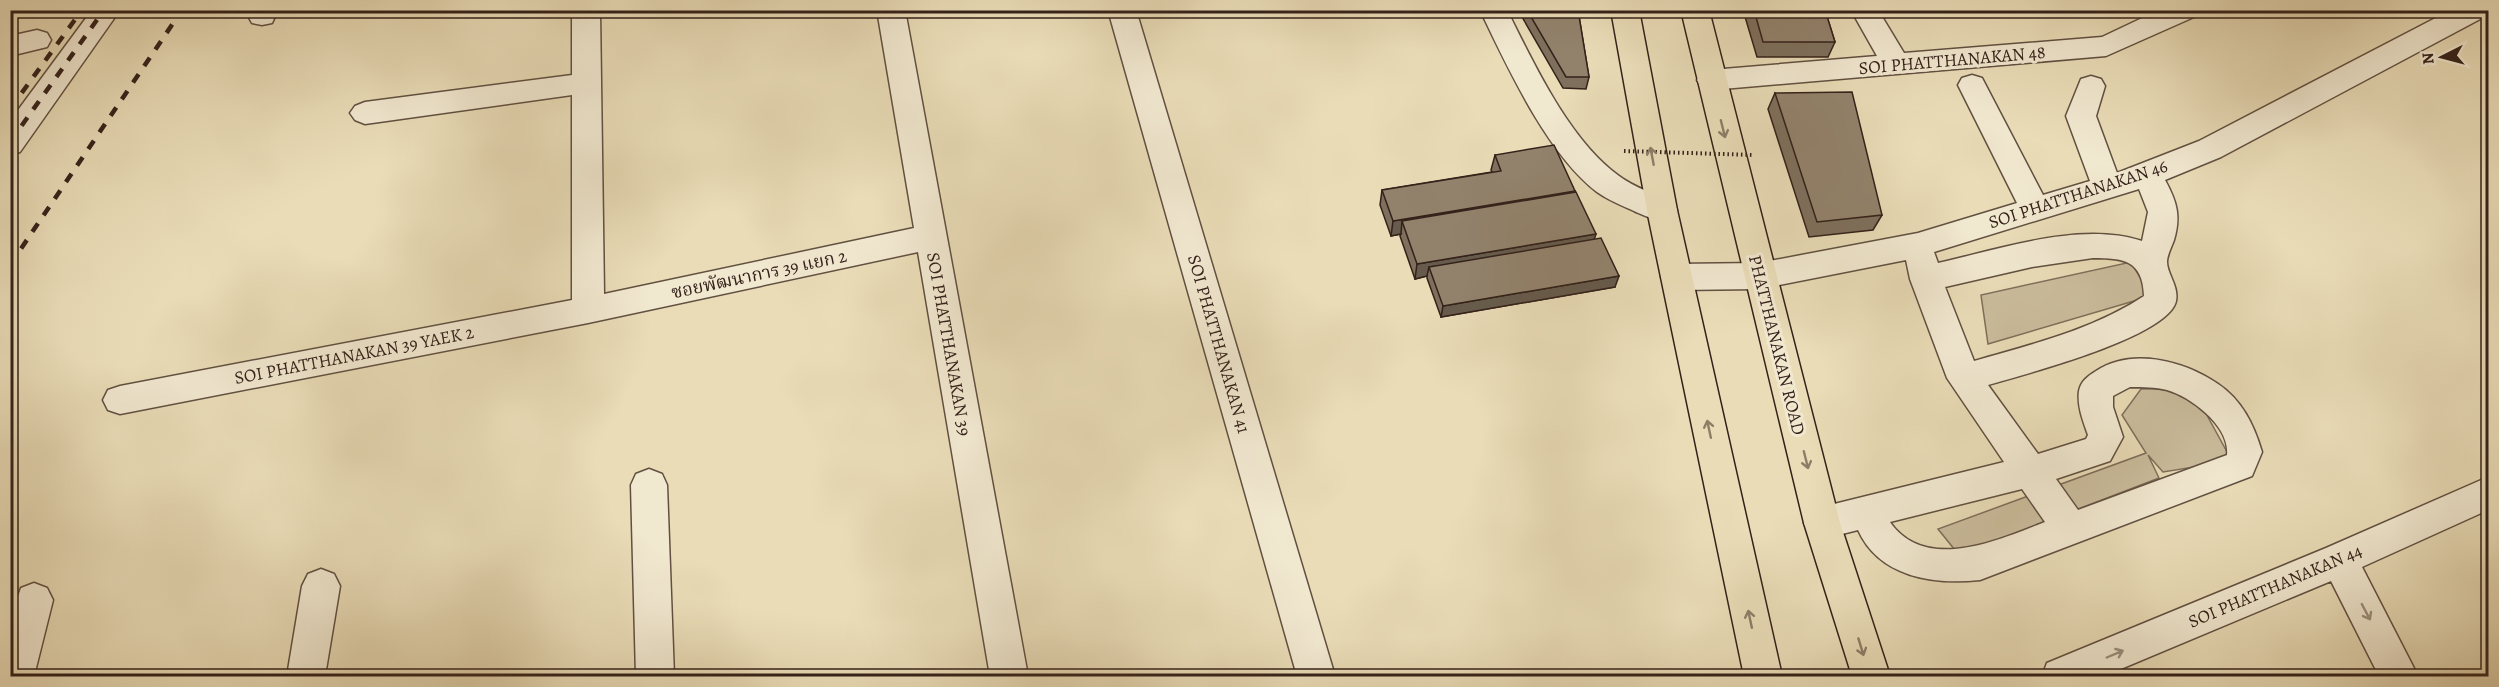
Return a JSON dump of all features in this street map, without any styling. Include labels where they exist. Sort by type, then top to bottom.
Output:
[{"type":"main road","points":[[1624,10],[1662,210],[1762,676]]},
{"type":"main road","name":"PHATTHANAKAN ROAD","points":[[1695,10],[1822,523],[1871,676]]},
{"type":"street","points":[[10,144],[107,10]]},
{"type":"street","points":[[586,10],[588,310]]},
{"type":"street","name":"SOI PHATTHANAKAN 39","points":[[891,10],[1009,676]]},
{"type":"street","name":"SOI PHATTHANAKAN 41","points":[[1122,10],[1316,676]]},
{"type":"street","points":[[1493,10],[1509,42],[1581,159],[1608,184],[1662,210]]},
{"type":"street","name":"SOI PHATTHANAKAN 48","points":[[1711,80],[1897,66],[2106,46],[2184,10]]},
{"type":"street","name":"SOI PHATTHANAKAN 46","points":[[1677,277],[1759,276],[1918,244],[2147,176],[2210,148],[2474,10]]},
{"type":"street","points":[[1869,11],[1897,66]]},
{"type":"street","points":[[10,46],[38,40]]},
{"type":"street","points":[[365,113],[587,83]]},
{"type":"street","points":[[1972,85],[2035,209]]},
{"type":"street","points":[[2091,86],[2081,116],[2107,187]]},
{"type":"street","points":[[2147,176],[2165,211],[2165,224],[2157,240],[2151,264]]},
{"type":"street","name":"ซอยพัฒนาการ 39 แยก 2","points":[[588,310],[930,237]]},
{"type":"street","points":[[1918,244],[1926,279],[1964,378],[2071,529]]},
{"type":"street","points":[[1926,279],[2072,246],[2131,249],[2151,264],[2161,280],[2160,302],[2127,324],[2074,346],[1964,378]]},
{"type":"street","name":"SOI PHATTHANAKAN 39 YAEK 2","points":[[120,400],[588,310]]},
{"type":"street","points":[[1822,523],[2031,471],[2098,450],[2106,437],[2096,407],[2096,389],[2106,379],[2125,373],[2146,372],[2178,379],[2207,396],[2232,420],[2245,452],[2240,465],[1980,563],[1956,567],[1928,565],[1902,553],[1881,537],[1867,512]]},
{"type":"street","points":[[649,485],[655,676]]},
{"type":"street","name":"SOI PHATTHANAKAN 44","points":[[2061,676],[2339,560],[2488,493]]},
{"type":"street","points":[[2339,560],[2399,676]]},
{"type":"street","points":[[306,676],[321,586]]},
{"type":"street","points":[[15,676],[34,600]]},
{"type":"path","points":[[1624,151],[1754,155]]},
{"type":"shaded area","points":[[2131,262],[2151,296],[1988,344],[1981,295]]},
{"type":"shaded area","points":[[2192,388],[2232,461],[2163,472],[2148,455],[2159,478],[1959,555],[1938,529],[2146,453],[2122,415],[2141,389]]},
{"type":"building","points":[[1527,10],[1578,10],[1589,77],[1566,77]]},
{"type":"building","points":[[1754,10],[1825,10],[1835,42],[1763,42]]},
{"type":"building","points":[[1852,92],[1882,215],[1817,222],[1775,93]]},
{"type":"building","points":[[1554,145],[1575,191],[1393,221],[1382,190],[1501,171],[1495,155]]},
{"type":"building","points":[[1576,192],[1596,234],[1417,264],[1402,221]]},
{"type":"building","points":[[1601,238],[1619,276],[1443,306],[1429,267]]},
{"type":"railway","points":[[10,109],[82,10]]},
{"type":"railway","points":[[10,142],[104,10]]},
{"type":"railway","points":[[10,265],[182,10]]}]
